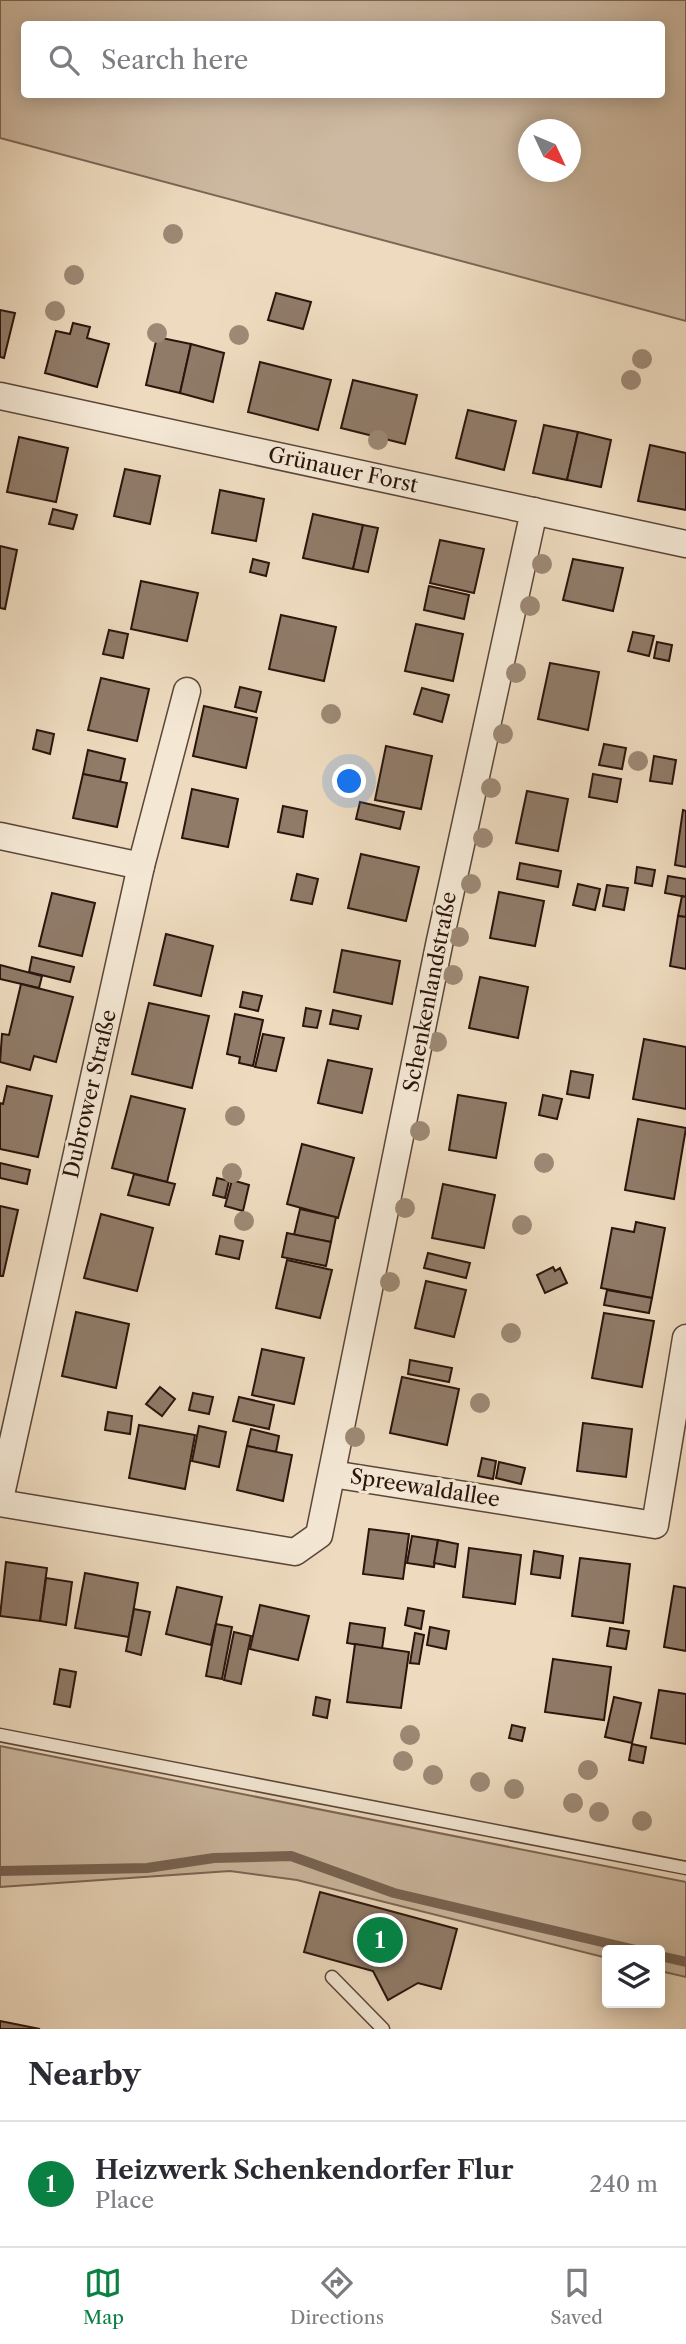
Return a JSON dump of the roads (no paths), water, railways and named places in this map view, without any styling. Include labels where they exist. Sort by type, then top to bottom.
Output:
[{"type":"street","name":"Grünauer Forst","points":[[0,396],[686,544]]},
{"type":"street","name":"Schenkenlandstraße","points":[[332,1474],[442,932],[534,511]]},
{"type":"street","name":"Dubrower Straße","points":[[0,1501],[141,866],[187,691]]},
{"type":"street","points":[[0,836],[141,866]]},
{"type":"street","name":"Spreewaldallee","points":[[0,1501],[295,1552],[320,1535],[332,1474],[655,1525],[686,1338]]},
{"type":"lane","points":[[0,1735],[686,1868]]},
{"type":"lane","points":[[332,1977],[383,2029]]},
{"type":"waterway","points":[[0,1871],[147,1868],[214,1858],[291,1856],[394,1893],[615,1945]]},
{"type":"waterway","points":[[665,1957],[686,1962]]},
{"type":"place","name":"Heizwerk Schenkendorfer Flur","points":[[380,1940]]}]
